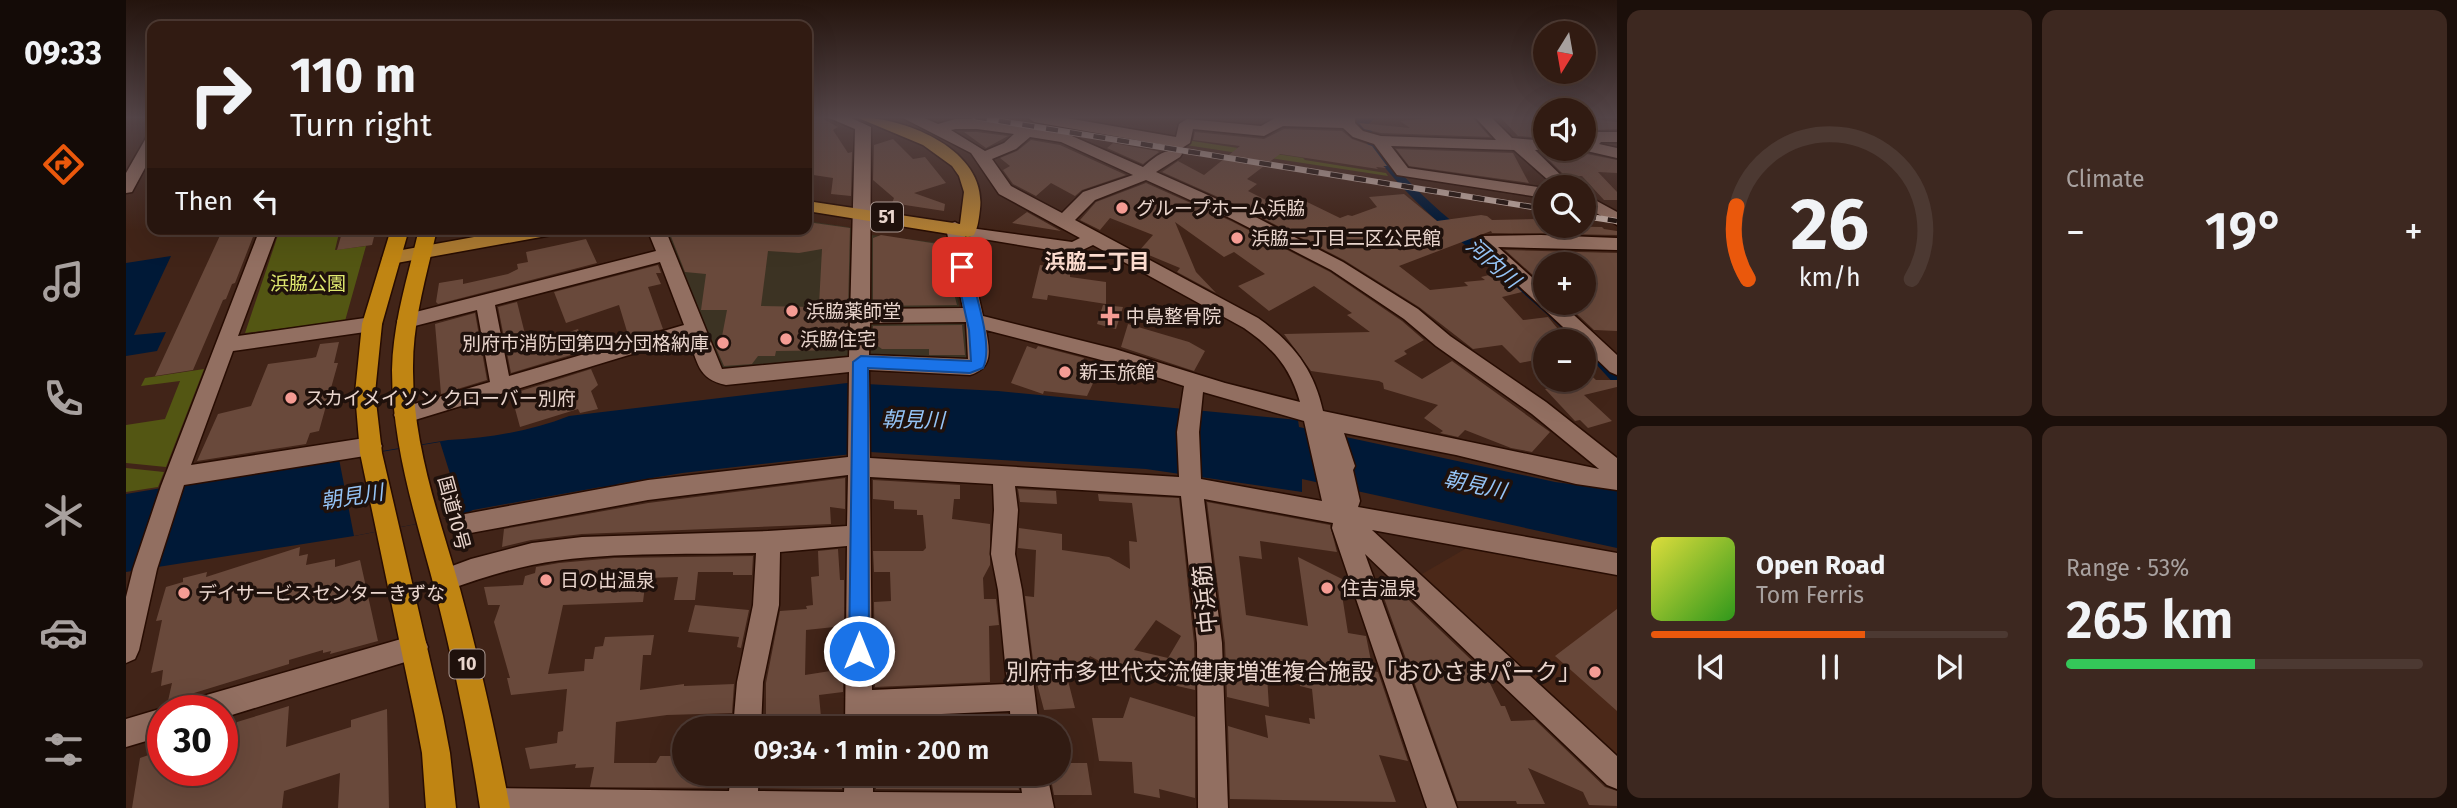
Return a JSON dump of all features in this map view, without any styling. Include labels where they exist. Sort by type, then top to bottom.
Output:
[{"type":"highway","name":"10","points":[[398,235],[372,324],[365,393],[371,450],[436,753],[441,808]]},
{"type":"highway","name":"国道10号","points":[[427,235],[407,321],[402,363],[405,415],[409,447],[482,731],[495,805]]},
{"type":"main road","points":[[944,155],[958,164],[972,192],[961,230]]},
{"type":"main road","name":"51","points":[[812,207],[961,230]]},
{"type":"main road","points":[[391,258],[422,255],[522,235]]},
{"type":"street","points":[[126,188],[144,155]]},
{"type":"street","points":[[863,155],[862,316],[856,461],[860,535],[859,716],[1022,697]]},
{"type":"street","points":[[981,155],[1002,188],[1251,323],[1273,338],[1299,367],[1310,392],[1344,528],[1442,808]]},
{"type":"street","points":[[984,157],[989,155]]},
{"type":"street","points":[[1102,155],[1238,215],[1366,284],[1537,407],[1617,471]]},
{"type":"street","points":[[1064,222],[1089,196],[1128,184],[1168,155]]},
{"type":"street","points":[[1388,155],[1403,172],[1533,191]]},
{"type":"street","points":[[1526,155],[1550,175]]},
{"type":"street","points":[[1596,201],[1617,204]]},
{"type":"street","points":[[1596,210],[1611,224]]},
{"type":"street","points":[[658,235],[710,368],[721,376],[974,366],[980,361],[961,230],[1074,248],[1093,238]]},
{"type":"street","points":[[126,650],[145,569],[174,482],[267,235]]},
{"type":"street","points":[[1533,288],[1480,242],[1617,244]]},
{"type":"street","points":[[407,321],[665,255]]},
{"type":"street","points":[[485,302],[501,388]]},
{"type":"street","points":[[1563,315],[1579,329]]},
{"type":"street","points":[[862,316],[974,317],[1115,356],[1225,391],[1301,410],[1317,419],[1576,475],[1617,481]]},
{"type":"street","points":[[225,345],[372,324]]},
{"type":"street","points":[[405,415],[501,388],[614,350],[693,329]]},
{"type":"street","points":[[1596,340],[1617,341]]},
{"type":"street","points":[[1596,345],[1617,367]]},
{"type":"street","name":"中浜筋","points":[[1195,381],[1189,403],[1191,481],[1211,659],[1213,808]]},
{"type":"street","points":[[174,482],[371,450]]},
{"type":"street","points":[[465,524],[659,488],[856,461],[1003,474],[1191,481],[1617,564]]},
{"type":"street","points":[[1003,474],[1006,510],[1003,554],[1007,565],[1024,716]]},
{"type":"street","points":[[1338,509],[1617,775]]},
{"type":"street","points":[[445,580],[471,569],[532,554],[860,535]]},
{"type":"street","points":[[748,716],[750,682],[766,605],[768,542]]},
{"type":"street","points":[[238,700],[415,647]]},
{"type":"street","points":[[126,733],[147,727]]},
{"type":"street","points":[[743,804],[744,786]]},
{"type":"street","points":[[858,807],[859,786]]},
{"type":"street","points":[[1035,786],[1039,808]]},
{"type":"street","points":[[495,805],[743,804],[1033,808]]},
{"type":"shaded area","points":[[812,222],[848,227],[872,235],[941,243],[946,247],[970,355],[965,360],[881,354],[842,356],[729,371],[721,367],[667,235],[812,235]]},
{"type":"shaded area","points":[[1464,542],[1617,570],[1617,754],[1422,574],[1465,549]]},
{"type":"green space","points":[[1249,155],[1282,155],[1386,173],[1388,176]]},
{"type":"green space","name":"浜脇公園","points":[[278,235],[339,235],[335,250],[366,246],[345,321],[245,333]]},
{"type":"green space","points":[[204,369],[166,467],[126,463],[126,425],[165,419],[180,381],[141,386],[145,378]]},
{"type":"green space","points":[[126,468],[164,472],[158,487],[126,492]]},
{"type":"water","name":"河内川","points":[[1375,155],[1387,155],[1442,213],[1533,291],[1533,302],[1455,236],[1425,210]]},
{"type":"water","points":[[171,256],[134,335],[166,332],[157,351],[126,356],[126,263]]},
{"type":"water","points":[[1548,315],[1559,315],[1574,329],[1562,329]]},
{"type":"water","points":[[1596,349],[1617,370],[1617,387],[1596,364]]},
{"type":"water","name":"朝見川","points":[[847,383],[998,391],[1298,420],[1299,427],[1555,482],[1617,490],[1617,548],[1302,479],[1302,492],[1146,469],[870,452],[682,473],[617,484],[617,488],[607,490],[601,487],[473,510],[463,515],[354,536],[126,572],[126,494],[448,440],[510,433],[569,416]]},
{"type":"pier","points":[[440,442],[463,515],[354,536],[339,459]]},
{"type":"building","points":[[812,155],[852,155],[851,196],[831,194],[833,178],[812,175]]},
{"type":"building","points":[[874,155],[909,155],[913,159],[925,157],[946,183],[914,193],[945,204],[944,211],[892,203],[894,198],[873,180]]},
{"type":"building","points":[[1008,155],[1081,155],[1126,175],[1082,190],[1075,196],[1051,183],[1036,196],[1013,184],[1003,170],[1010,166],[1000,158]]},
{"type":"building","points":[[1122,155],[1155,155],[1143,164]]},
{"type":"building","points":[[1229,155],[1279,155],[1247,179],[1257,184],[1248,191],[1290,212],[1303,200],[1340,218],[1377,207],[1369,197],[1404,194],[1437,221],[1481,215],[1492,220],[1533,219],[1533,234],[1491,231],[1399,266],[1430,290],[1468,286],[1464,282],[1485,280],[1481,277],[1501,272],[1522,292],[1502,297],[1523,320],[1548,317],[1558,329],[1533,329],[1533,360],[1520,363],[1502,345],[1473,349],[1419,307],[1344,260],[1245,209],[1162,172],[1178,161],[1204,175]]},
{"type":"building","points":[[1285,155],[1379,155],[1387,166],[1376,167],[1378,169]]},
{"type":"building","points":[[1400,155],[1514,155],[1529,183],[1409,166]]},
{"type":"building","points":[[1596,156],[1617,160],[1617,173],[1598,172],[1617,192],[1617,200],[1604,200],[1596,191],[1596,175],[1564,175],[1550,161],[1596,161]]},
{"type":"building","points":[[1146,183],[1231,221],[1330,272],[1402,321],[1424,340],[1404,351],[1407,354],[1394,361],[1422,379],[1452,361],[1550,432],[1532,452],[1511,448],[1465,430],[1458,437],[1440,433],[1443,431],[1424,418],[1438,405],[1384,389],[1383,383],[1379,381],[1311,371],[1284,334],[1370,332],[1347,315],[1352,313],[1314,286],[1269,311],[1238,286],[1265,274],[1234,252],[1224,257],[1175,222],[1196,272],[1216,293],[1177,272],[1180,268],[1139,251],[1153,235],[1110,218],[1100,230],[1080,220],[1096,202]]},
{"type":"building","points":[[1027,212],[1061,231],[1012,223]]},
{"type":"building","points":[[812,223],[850,228],[847,350],[776,351],[775,356],[758,356],[752,364],[724,366],[716,348],[720,347],[727,310],[701,310],[706,274],[685,272],[670,235],[812,235]],"holes":[[[822,249],[819,305],[761,306],[768,251],[799,253]]]},
{"type":"building","points":[[1596,227],[1617,231],[1617,235],[1596,235]]},
{"type":"building","points":[[220,235],[254,235],[235,283],[223,300],[193,370],[155,376]]},
{"type":"building","points":[[341,235],[374,235],[372,245],[337,250]]},
{"type":"building","points":[[881,235],[938,244],[942,247],[957,305],[873,306],[873,238]]},
{"type":"building","points":[[586,239],[597,263],[438,304],[436,302],[439,283],[463,279],[463,284],[508,274],[518,269],[517,264],[528,262],[526,252]]},
{"type":"building","points":[[1505,250],[1580,252],[1533,252],[1533,275]]},
{"type":"building","points":[[1596,252],[1617,253],[1617,331],[1593,329],[1578,315],[1596,315]]},
{"type":"building","points":[[658,265],[661,273],[656,273],[661,284],[648,287],[663,329],[629,338],[619,305],[566,323],[554,292]]},
{"type":"building","points":[[1040,265],[1070,269],[1070,277],[1106,282],[1106,304],[1048,295],[1047,300],[1032,298]]},
{"type":"building","points":[[517,302],[525,334],[534,332],[538,343],[578,329],[585,344],[581,345],[584,351],[511,373],[498,307]]},
{"type":"building","name":"中島整骨院","points":[[1103,305],[1123,307],[1116,329],[1097,324]]},
{"type":"building","points":[[475,313],[487,380],[441,394],[435,324]]},
{"type":"building","points":[[1128,324],[1189,342],[1205,351],[1194,371],[1121,347]]},
{"type":"building","points":[[962,325],[965,355],[929,355],[929,349],[882,349],[872,342],[873,326]]},
{"type":"building","name":"スカイメイソン クローバー別府","points":[[339,342],[334,363],[338,363],[319,431],[310,433],[306,444],[197,461],[218,414],[251,406],[268,364],[316,357],[320,344]]},
{"type":"building","points":[[1027,346],[1036,349],[1038,346],[1084,358],[1079,370],[1083,371],[1080,376],[1094,381],[1087,396],[1044,391],[1043,394],[1011,383]]},
{"type":"building","points":[[591,369],[598,385],[591,391],[598,409],[580,413],[578,409],[520,427],[511,394]]},
{"type":"building","points":[[1596,380],[1617,380],[1617,387],[1584,395],[1612,421],[1588,428],[1580,420],[1575,421],[1548,392],[1596,392]]},
{"type":"building","points":[[845,478],[845,509],[830,507],[831,524],[582,534],[531,540],[502,547],[504,529],[648,503]]},
{"type":"building","points":[[873,480],[960,485],[960,499],[954,499],[952,519],[990,524],[990,565],[983,578],[984,599],[996,599],[999,625],[989,626],[990,682],[875,687],[874,602],[891,601],[890,572],[874,572],[873,551],[923,551],[926,548],[923,515],[917,515],[917,510],[894,509],[894,501],[873,499]]},
{"type":"building","points":[[1018,489],[1056,491],[1057,504],[1020,502]]},
{"type":"building","points":[[1098,494],[1179,498],[1194,643],[1195,690],[1137,677],[1136,681],[1090,656],[1085,662],[1064,665],[1075,708],[1044,710],[1035,676],[1025,596],[1034,597],[1036,550],[1018,548],[1019,528],[1062,534],[1062,550],[1109,557],[1130,569],[1129,541],[1137,542],[1132,503],[1099,501]],"holes":[[[1156,620],[1181,636],[1168,658],[1134,650]]]},
{"type":"building","points":[[1207,502],[1330,525],[1337,552],[1260,541],[1262,559],[1239,556],[1246,615],[1308,626],[1298,557],[1348,582],[1351,593],[1342,595],[1348,633],[1366,636],[1373,671],[1378,672],[1408,761],[1379,755],[1396,802],[1230,799],[1228,726],[1268,738],[1265,715],[1310,724],[1309,718],[1315,719],[1312,689],[1300,686],[1300,682],[1267,676],[1269,707],[1227,697],[1225,643]]},
{"type":"building","points":[[300,547],[299,556],[308,554],[306,565],[335,559],[335,567],[360,560],[378,641],[330,654],[331,651],[323,653],[323,650],[289,660],[289,664],[188,695],[169,695],[172,683],[161,686],[163,670],[151,673],[162,620],[156,621],[166,587],[183,582],[183,578],[207,572],[206,577]]},
{"type":"building","points":[[838,549],[840,580],[844,580],[844,626],[806,630],[805,675],[843,669],[843,692],[819,695],[821,716],[766,716],[766,683],[780,611],[807,609],[806,606],[813,605],[811,577],[819,576],[818,551]]},
{"type":"building","points":[[753,556],[752,575],[698,572],[695,600],[674,600],[678,577],[646,578],[643,602],[563,605],[548,674],[584,671],[585,659],[593,659],[595,647],[603,646],[605,637],[654,635],[651,655],[643,655],[640,690],[684,684],[734,684],[732,713],[667,715],[616,722],[614,763],[656,763],[660,756],[672,756],[672,786],[727,788],[590,787],[594,767],[575,768],[576,764],[530,769],[525,748],[557,743],[558,732],[563,731],[567,689],[511,695],[507,678],[510,678],[494,622],[500,605],[488,605],[484,587],[523,585],[525,576],[535,573],[536,567],[614,558]]},
{"type":"building","points":[[1379,584],[1393,585],[1485,673],[1511,721],[1535,720],[1605,787],[1617,791],[1617,806],[1589,805],[1583,792],[1528,768],[1545,804],[1457,801]]},
{"type":"building","points":[[695,605],[749,610],[741,648],[737,647],[739,637],[688,632]]},
{"type":"building","name":"別府市多世代交流健康増進複合施設「おひさまパーク」","points":[[1617,609],[1617,711],[1555,656]]},
{"type":"building","points":[[1130,697],[1195,717],[1195,798],[1159,789],[1160,798],[1134,793],[1132,762],[1099,761],[1092,718],[1123,718]]},
{"type":"building","points":[[289,706],[286,747],[351,727],[351,720],[387,709],[389,808],[338,808],[340,773],[284,791],[282,808],[132,808],[140,758],[147,756],[147,786],[238,786],[238,722]]},
{"type":"building","points":[[1071,763],[1087,763],[1092,795],[1054,795],[1052,786],[1071,786]]},
{"type":"building","points":[[761,786],[842,786],[842,789]]},
{"type":"building","points":[[876,786],[1018,786],[1019,790],[876,789]]},
{"type":"railway","points":[[1209,155],[1533,207]]},
{"type":"railway","points":[[1596,218],[1617,221]]},
{"type":"place","name":"グループホーム浜脇","points":[[1122,208]]},
{"type":"place","name":"浜脇二丁目二区公民館","points":[[1237,238]]},
{"type":"place","name":"浜脇薬師堂","points":[[792,311]]},
{"type":"place","name":"中島整骨院","points":[[1110,316]]},
{"type":"place","name":"浜脇住宅","points":[[786,339]]},
{"type":"place","name":"別府市消防団第四分団格納庫","points":[[723,343]]},
{"type":"place","name":"新玉旅館","points":[[1065,372]]},
{"type":"place","name":"スカイメイソン クローバー別府","points":[[291,398]]},
{"type":"place","name":"日の出温泉","points":[[546,580]]},
{"type":"place","name":"住吉温泉","points":[[1327,588]]},
{"type":"place","name":"デイサービスセンターきずな","points":[[184,593]]},
{"type":"place","name":"別府市多世代交流健康増進複合施設「おひさまパーク」","points":[[1595,672]]},
{"type":"district","name":"浜脇二丁目","points":[[1097,262]]},
{"type":"route","points":[[859,651],[861,362],[970,367],[977,364],[980,357],[976,330],[962,267]]}]
